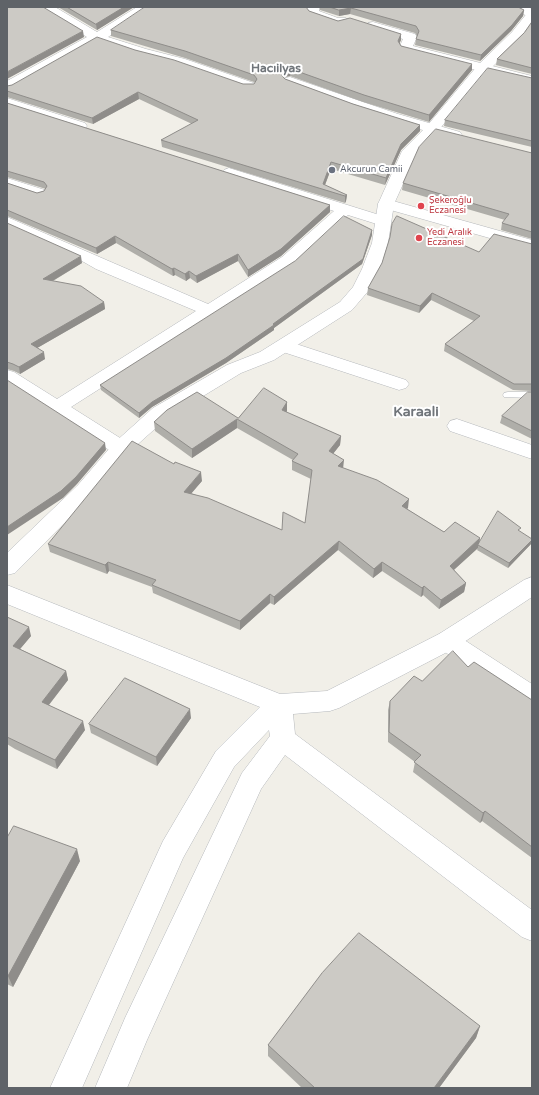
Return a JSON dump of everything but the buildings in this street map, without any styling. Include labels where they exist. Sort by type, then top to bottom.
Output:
[{"type":"street","points":[[46,7],[96,36],[141,52],[180,62],[249,86]]},
{"type":"street","points":[[7,87],[96,36],[110,30],[145,7]]},
{"type":"street","points":[[313,7],[313,13],[338,22],[354,20],[410,37],[406,48],[532,80]]},
{"type":"street","points":[[7,567],[84,490],[121,448],[160,413],[234,369],[267,356],[346,306],[361,289],[371,269],[380,242],[384,212],[410,151],[432,129],[483,68],[517,35],[532,15],[518,7]]},
{"type":"street","points":[[290,81],[358,106],[470,139]]},
{"type":"street","points":[[7,102],[94,130]]},
{"type":"street","points":[[217,170],[345,209],[384,212],[532,245]]},
{"type":"street","points":[[7,183],[39,193]]},
{"type":"street","points":[[56,408],[288,261],[345,209]]},
{"type":"street","points":[[7,222],[88,257],[102,265],[211,311]]},
{"type":"street","points":[[284,346],[399,384]]},
{"type":"street","points":[[7,376],[121,448]]},
{"type":"street","points":[[457,426],[532,452]]},
{"type":"street","points":[[7,594],[279,704],[330,701],[447,642],[532,586]]},
{"type":"street","points":[[447,642],[532,697]]},
{"type":"street","points":[[111,1088],[136,1029],[251,782],[283,739],[279,704]]},
{"type":"street","points":[[66,1088],[173,850],[225,759],[279,704]]},
{"type":"street","points":[[283,739],[532,927]]},
{"type":"lane","points":[[508,395],[532,395]]},
{"type":"place","name":"Akcurun Camii","points":[[332,170]]},
{"type":"place","name":"Şekeroğlu Eczanesi","points":[[421,206]]},
{"type":"place","name":"Yedi Aralık Eczanesi","points":[[419,238]]},
{"type":"district","name":"Hacıilyas","points":[[276,69]]},
{"type":"district","name":"Karaali","points":[[416,412]]}]
